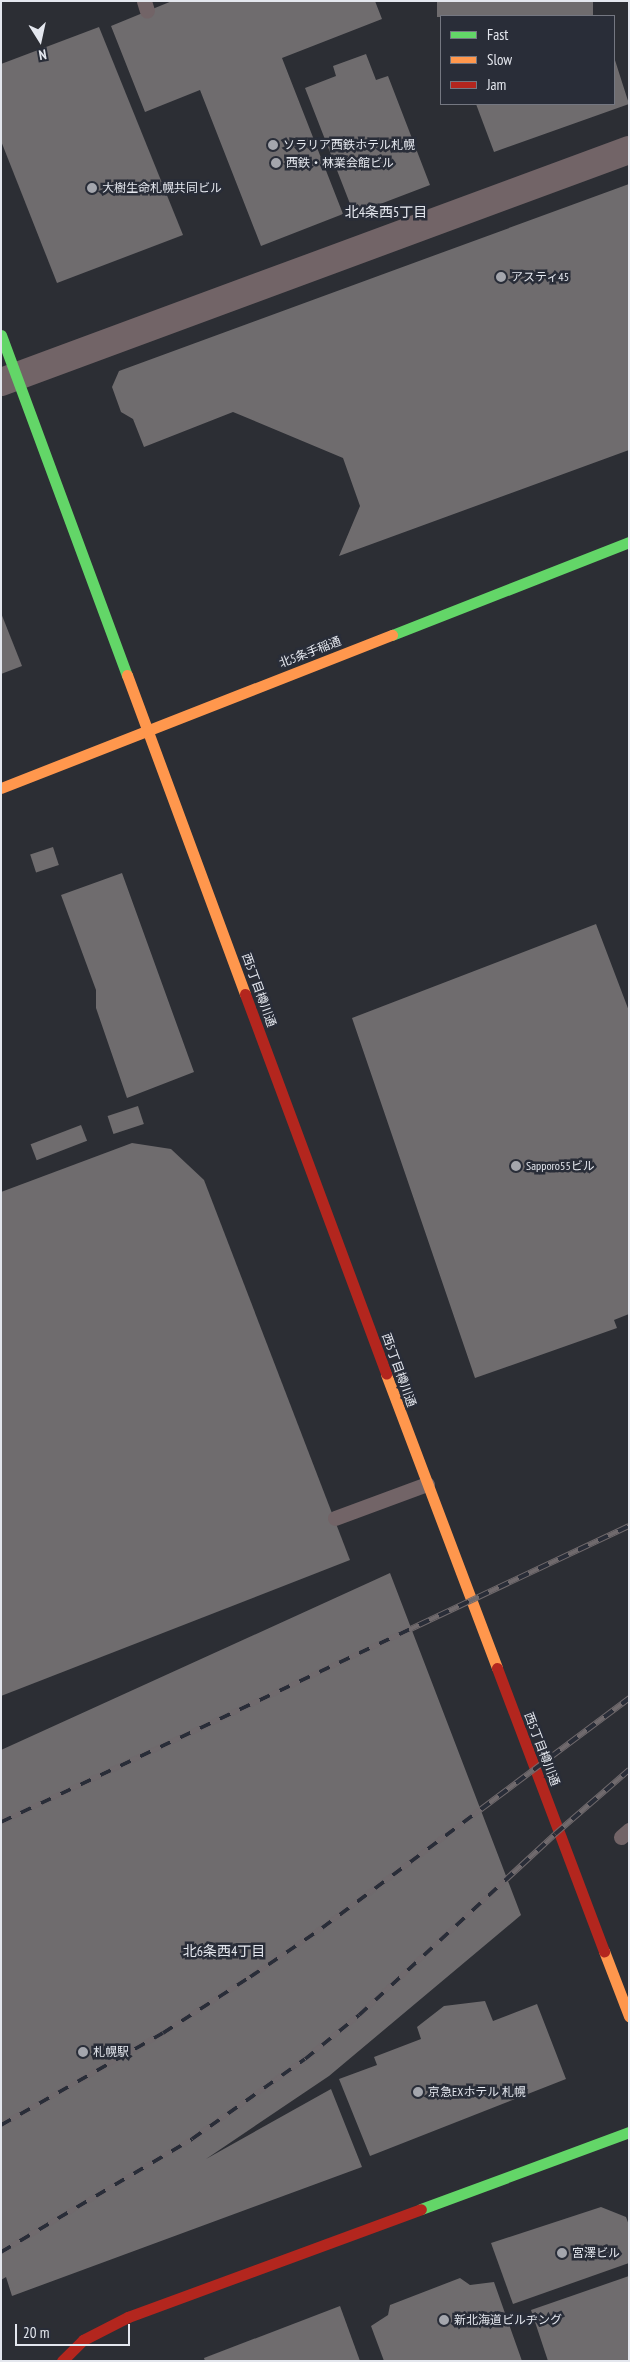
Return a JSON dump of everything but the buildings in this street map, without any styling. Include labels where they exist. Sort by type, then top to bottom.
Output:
[{"type":"street","points":[[9,379],[629,150]]},
{"type":"street","name":"西5丁目樽川通","points":[[1,335],[9,379],[147,732],[427,1484],[629,2016]]},
{"type":"street","name":"北5条手稲通","points":[[1,788],[629,542]]},
{"type":"street","points":[[62,2361],[83,2340],[128,2317],[629,2132]]},
{"type":"lane","points":[[335,1518],[427,1484]]},
{"type":"railway","points":[[1,1822],[629,1526]]},
{"type":"railway","points":[[1,2125],[163,2033],[250,1977],[322,1928],[629,1698]]},
{"type":"railway","points":[[1,2252],[192,2139],[305,2059],[359,2015],[555,1834],[629,1770]]},
{"type":"traffic: fast","points":[[1,335],[127,675]]},
{"type":"traffic: fast","points":[[392,635],[629,542]]},
{"type":"traffic: fast","points":[[421,2209],[629,2132]]},
{"type":"traffic: slow","points":[[1,788],[392,635]]},
{"type":"traffic: slow","points":[[127,675],[245,994]]},
{"type":"traffic: slow","points":[[386,1374],[497,1668]]},
{"type":"traffic: slow","points":[[604,1951],[629,2016]]},
{"type":"traffic: jam","points":[[245,994],[386,1374]]},
{"type":"traffic: jam","points":[[497,1668],[604,1951]]},
{"type":"traffic: jam","points":[[62,2361],[83,2340],[128,2317],[421,2209]]},
{"type":"place","name":"ソラリア西鉄ホテル札幌","points":[[273,145]]},
{"type":"place","name":"西鉄・林業会館ビル","points":[[276,163]]},
{"type":"place","name":"大樹生命札幌共同ビル","points":[[92,188]]},
{"type":"place","name":"アスティ45","points":[[501,277]]},
{"type":"place","name":"Sapporo55ビル","points":[[516,1166]]},
{"type":"place","name":"札幌駅","points":[[83,2052]]},
{"type":"place","name":"京急EXホテル 札幌","points":[[418,2092]]},
{"type":"place","name":"宮澤ビル","points":[[562,2253]]},
{"type":"place","name":"新北海道ビルヂング","points":[[444,2320]]},
{"type":"district","name":"北4条西5丁目","points":[[386,212]]},
{"type":"district","name":"北6条西4丁目","points":[[224,1951]]}]
